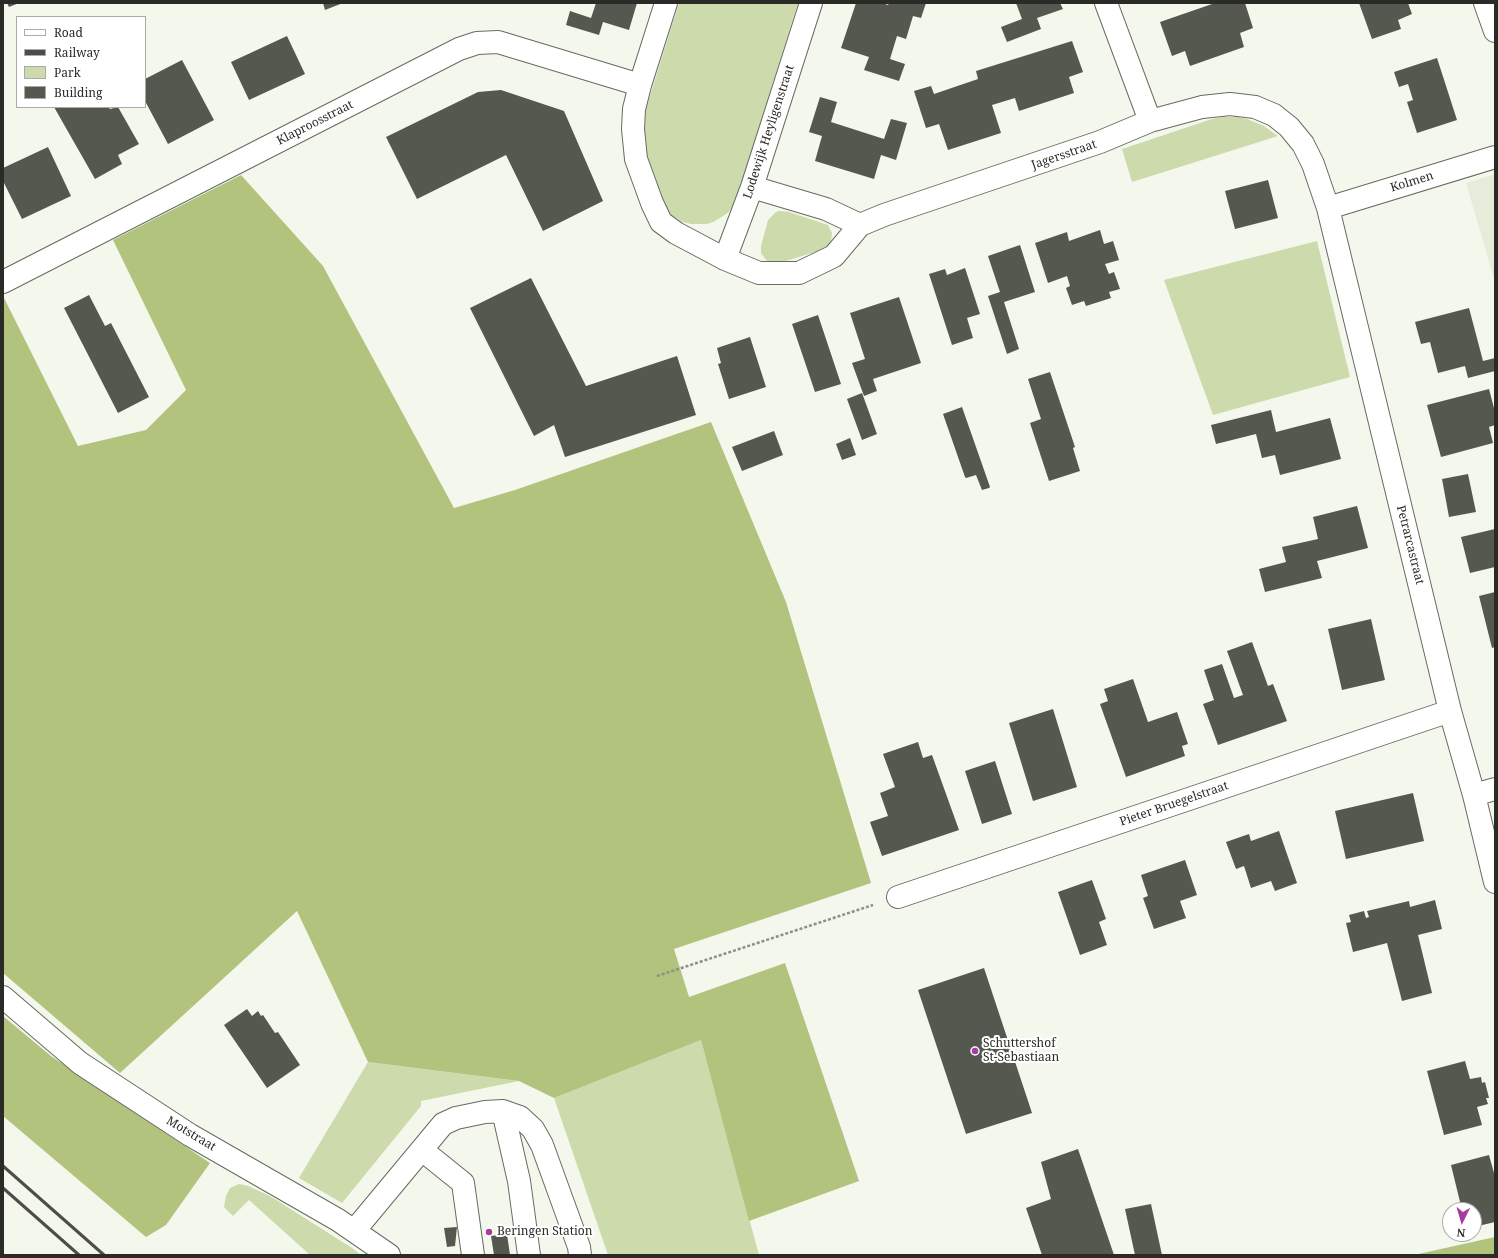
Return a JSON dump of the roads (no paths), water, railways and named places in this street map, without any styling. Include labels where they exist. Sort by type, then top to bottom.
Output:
[{"type":"street","points":[[666,3],[640,85],[634,109],[633,128],[636,159],[660,222],[676,233],[725,259],[759,272],[799,273],[834,256],[860,225],[826,210],[752,187]]},
{"type":"street","name":"Lodewijk Heyligenstraat","points":[[725,259],[752,187],[812,3]]},
{"type":"street","points":[[1106,3],[1150,121]]},
{"type":"street","points":[[1486,3],[1495,31]]},
{"type":"street","name":"Klaproosstraat","points":[[3,282],[459,49],[477,43],[498,42],[640,85]]},
{"type":"street","name":"Jagersstraat","points":[[860,225],[884,214],[1100,142],[1150,121],[1202,107],[1230,104],[1255,107],[1274,115],[1289,127],[1303,144],[1313,164],[1328,208]]},
{"type":"street","name":"Kolmen","points":[[1328,208],[1495,157]]},
{"type":"street","name":"Petrarcastraat","points":[[1328,208],[1450,711],[1474,795],[1495,882]]},
{"type":"street","name":"Pieter Bruegelstraat","points":[[898,897],[1450,711]]},
{"type":"street","points":[[1474,795],[1495,789]]},
{"type":"street","name":"Motstraat","points":[[3,997],[80,1062],[190,1135],[354,1231],[389,1255]]},
{"type":"street","points":[[354,1231],[443,1124],[456,1118],[485,1112],[503,1111],[520,1117],[533,1129],[544,1152],[579,1247],[580,1255]]},
{"type":"street","points":[[503,1111],[519,1181],[529,1255]]},
{"type":"street","points":[[422,1150],[463,1183],[473,1255]]},
{"type":"railway","points":[[3,1166],[104,1255]]},
{"type":"railway","points":[[3,1188],[79,1255]]},
{"type":"place","name":"Schuttershof St-Sebastiaan","points":[[975,1051]]},
{"type":"place","name":"Beringen Station","points":[[489,1232]]}]
